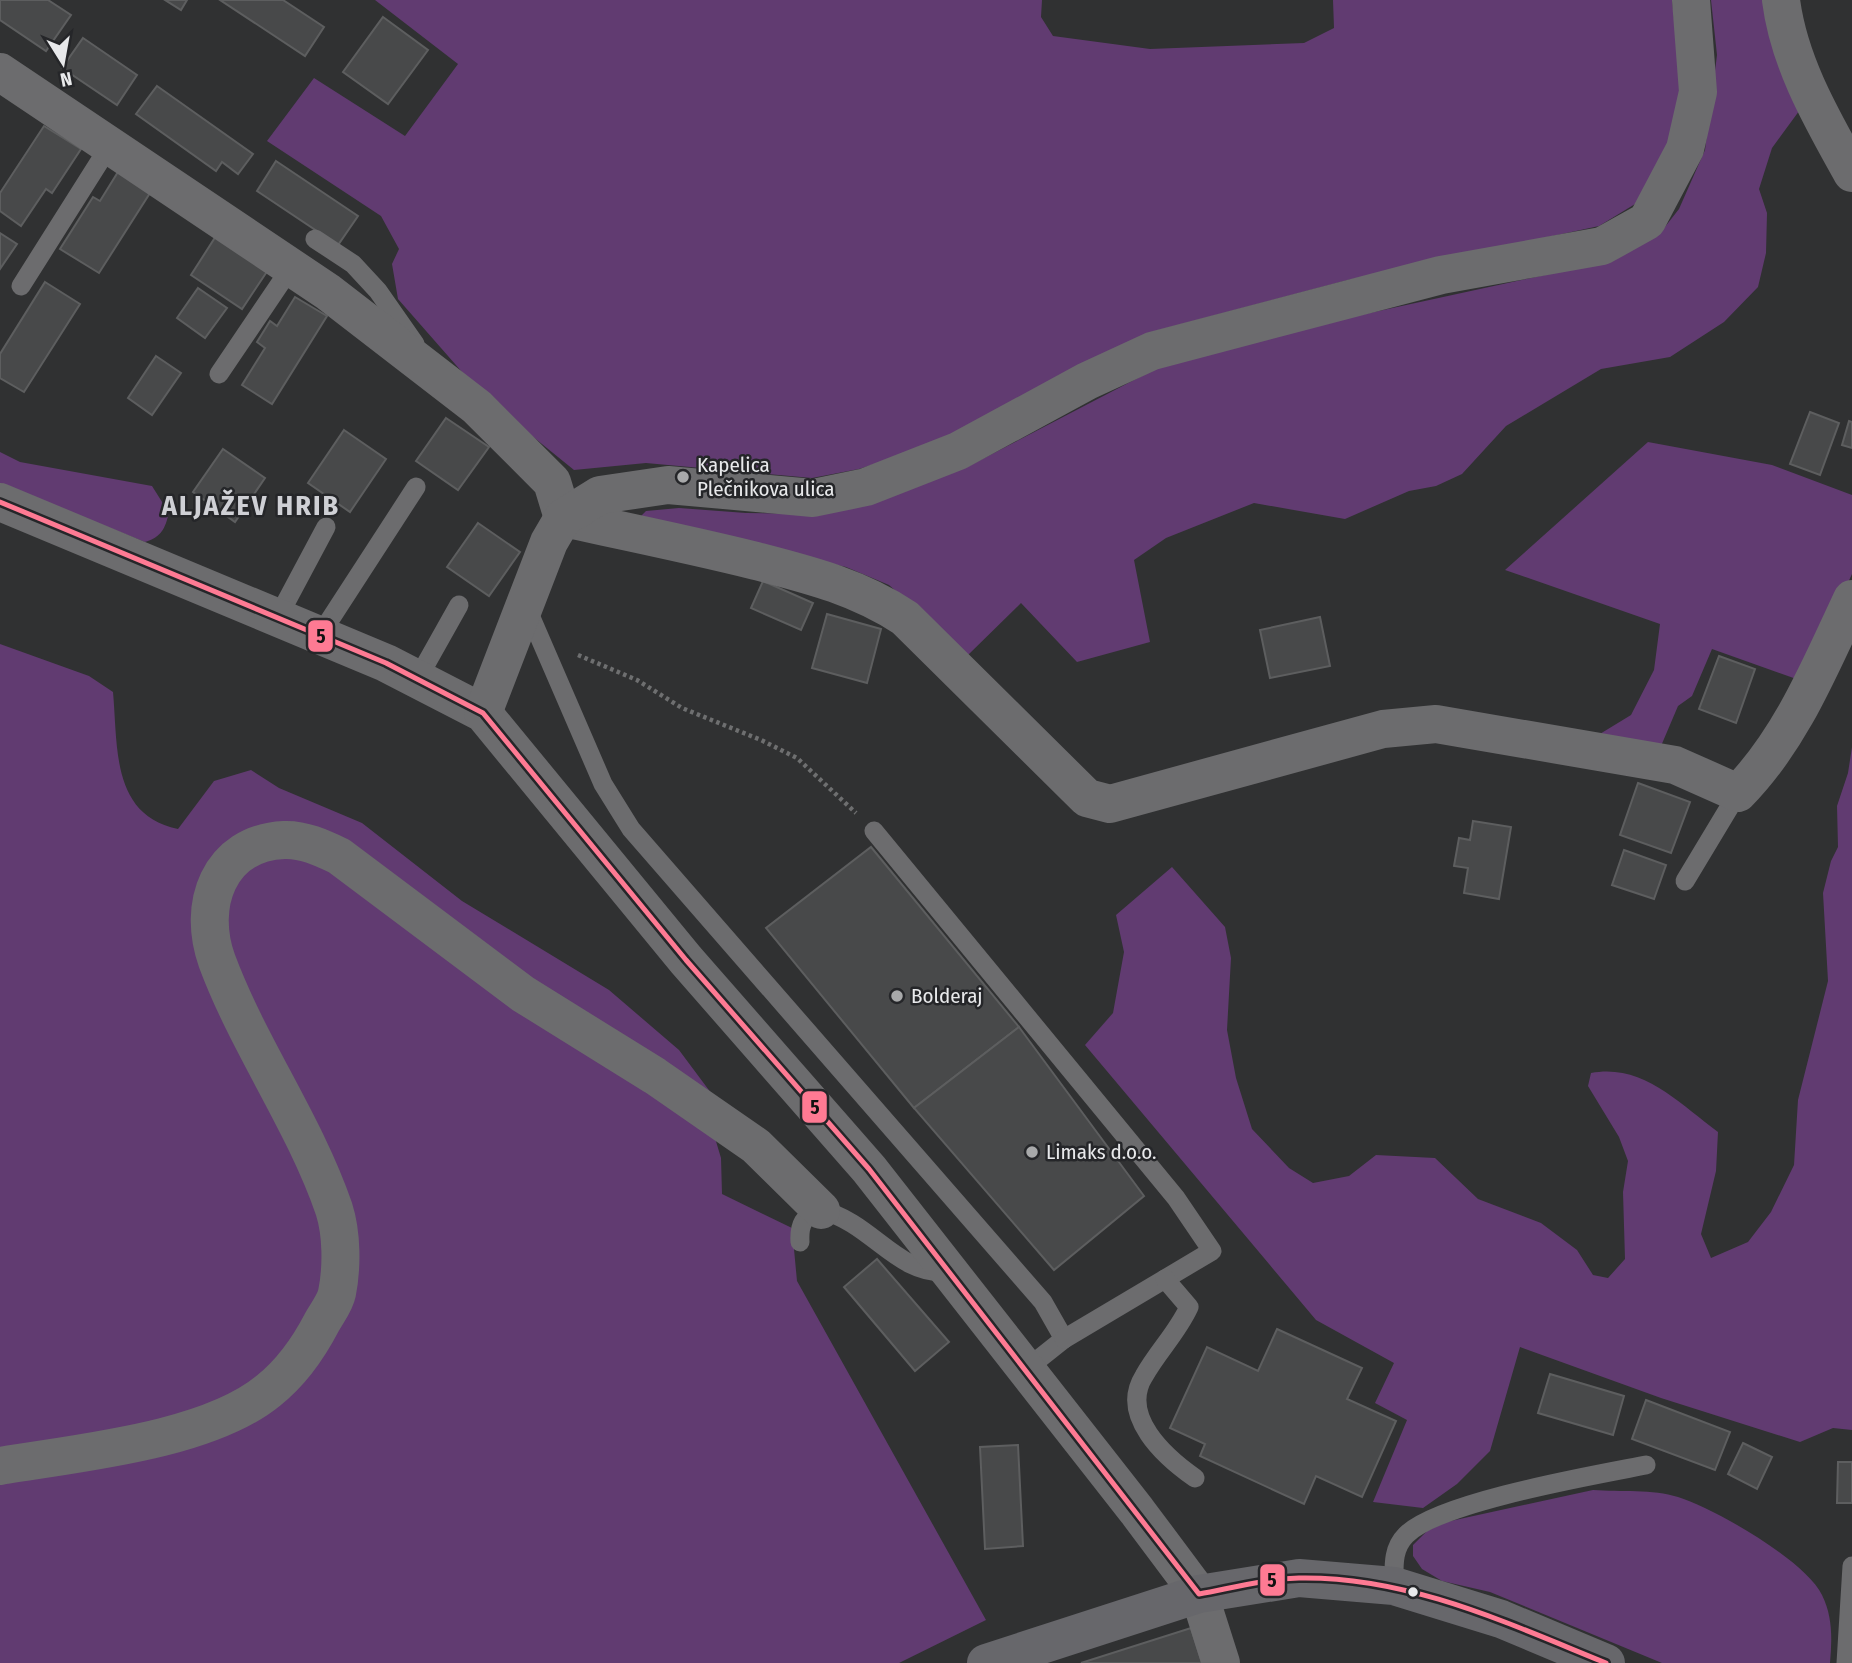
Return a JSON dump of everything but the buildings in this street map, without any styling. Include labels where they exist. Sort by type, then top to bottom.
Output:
[{"type":"street","points":[[483,713],[524,601],[550,542],[563,518],[600,495],[668,485],[813,498],[866,487],[958,451],[1087,381],[1152,351],[1441,275],[1602,246],[1647,221],[1685,149],[1698,92],[1691,0]]},
{"type":"street","points":[[1781,0],[1784,24],[1814,105],[1852,173]]},
{"type":"street","points":[[0,72],[110,145],[303,253],[435,374],[477,407],[532,458],[552,482],[563,518]]},
{"type":"street","points":[[0,502],[320,635],[418,678],[483,713],[686,960],[869,1169],[1199,1594],[1221,1663]]},
{"type":"street","points":[[563,518],[757,561],[833,581],[875,598],[905,618],[1087,798],[1110,804],[1384,729],[1436,724],[1675,765],[1738,793],[1762,768],[1810,689],[1852,599]]},
{"type":"street","points":[[0,1466],[112,1447],[210,1423],[266,1393],[304,1355],[337,1295],[340,1250],[335,1213],[284,1096],[234,1001],[216,958],[210,924],[210,901],[218,878],[231,862],[253,847],[284,840],[316,845],[339,856],[523,994],[655,1076],[756,1146],[821,1209]]},
{"type":"street","points":[[986,1663],[1199,1594],[1299,1578],[1394,1586],[1501,1619],[1600,1662]]},
{"type":"lane","points":[[20,286],[110,145]]},
{"type":"lane","points":[[219,374],[303,253]]},
{"type":"lane","points":[[320,635],[416,487]]},
{"type":"lane","points":[[278,617],[326,527]]},
{"type":"lane","points":[[524,601],[603,784],[631,829],[1043,1302],[1064,1339]]},
{"type":"lane","points":[[418,678],[459,605]]},
{"type":"lane","points":[[1685,881],[1738,793]]},
{"type":"lane","points":[[874,831],[1176,1198],[1212,1251],[1064,1339],[1025,1370]]},
{"type":"lane","points":[[800,1242],[800,1230],[805,1218],[821,1209],[867,1231],[912,1268],[932,1273],[949,1272]]},
{"type":"lane","points":[[1165,1279],[1189,1307],[1178,1331],[1142,1378],[1137,1406],[1148,1433],[1170,1461],[1195,1478]]},
{"type":"lane","points":[[1394,1586],[1395,1553],[1406,1536],[1429,1519],[1469,1506],[1646,1465]]},
{"type":"lane","points":[[1846,1663],[1852,1566]]},
{"type":"path","points":[[539,641],[602,664],[637,680],[682,708],[761,740],[797,758],[874,831]]},
{"type":"shaded area","points":[[375,0],[1042,0],[1041,17],[1053,36],[1150,49],[1304,43],[1334,28],[1333,0],[1672,0],[1683,101],[1659,175],[1640,201],[1599,226],[1348,280],[1148,333],[928,447],[859,469],[812,478],[646,463],[574,470],[484,397],[398,299],[392,264],[399,249],[381,216],[267,141],[314,78],[405,136],[458,64]]},
{"type":"shaded area","points":[[1711,0],[1764,0],[1802,107],[1772,148],[1759,189],[1767,213],[1766,253],[1758,287],[1724,322],[1670,357],[1601,369],[1506,426],[1462,474],[1436,486],[1409,491],[1345,519],[1254,503],[1166,538],[1134,560],[1150,642],[1077,662],[1021,603],[968,655],[889,585],[846,567],[639,518],[646,511],[679,508],[746,513],[818,514],[965,468],[1159,367],[1328,322],[1600,263],[1661,232],[1679,209],[1705,150],[1717,55]]},
{"type":"shaded area","points":[[1648,442],[1772,465],[1852,495],[1852,574],[1802,681],[1712,649],[1692,696],[1678,706],[1661,746],[1590,740],[1631,715],[1654,670],[1660,624],[1505,570]]},
{"type":"shaded area","points":[[0,452],[20,462],[152,486],[169,513],[164,527],[159,535],[145,542],[0,484]]},
{"type":"shaded area","points":[[0,644],[89,676],[113,692],[122,776],[129,794],[140,809],[156,821],[178,829],[214,781],[251,770],[279,788],[362,823],[462,901],[609,990],[679,1050],[723,1109],[715,1138],[721,1158],[722,1194],[792,1228],[797,1281],[986,1620],[899,1663],[0,1663]]},
{"type":"shaded area","points":[[1852,747],[1852,1430],[1833,1428],[1800,1442],[1661,1398],[1520,1347],[1490,1451],[1457,1484],[1423,1508],[1373,1502],[1407,1420],[1375,1403],[1394,1363],[1316,1320],[1085,1045],[1113,1013],[1124,952],[1116,915],[1172,867],[1225,927],[1231,958],[1227,1030],[1236,1078],[1252,1129],[1289,1168],[1313,1183],[1349,1176],[1376,1155],[1435,1158],[1478,1199],[1541,1223],[1577,1250],[1593,1275],[1608,1278],[1625,1259],[1623,1192],[1628,1161],[1619,1137],[1588,1086],[1591,1073],[1610,1071],[1627,1074],[1659,1088],[1718,1132],[1716,1171],[1701,1234],[1711,1258],[1748,1242],[1771,1212],[1794,1165],[1798,1100],[1828,981],[1823,893],[1831,861],[1838,847],[1837,806],[1848,773]]},
{"type":"shaded area","points":[[1593,1490],[1647,1492],[1678,1497],[1713,1512],[1779,1552],[1813,1581],[1826,1603],[1830,1620],[1830,1663],[1662,1663],[1490,1592],[1442,1581],[1422,1569],[1413,1556],[1413,1545],[1427,1531],[1446,1522]]},
{"type":"transit line","name":"5","points":[[0,502],[386,663],[483,713],[686,960],[869,1169],[1199,1594],[1299,1578],[1339,1579],[1379,1585],[1418,1593],[1494,1618],[1606,1663]]},
{"type":"place","name":"Kapelica Plečnikova ulica","points":[[683,477]]},
{"type":"place","name":"Bolderaj","points":[[897,996]]},
{"type":"place","name":"Limaks d.o.o.","points":[[1032,1152]]},
{"type":"district","name":"ALJAŽEV HRIB","points":[[251,505]]}]
